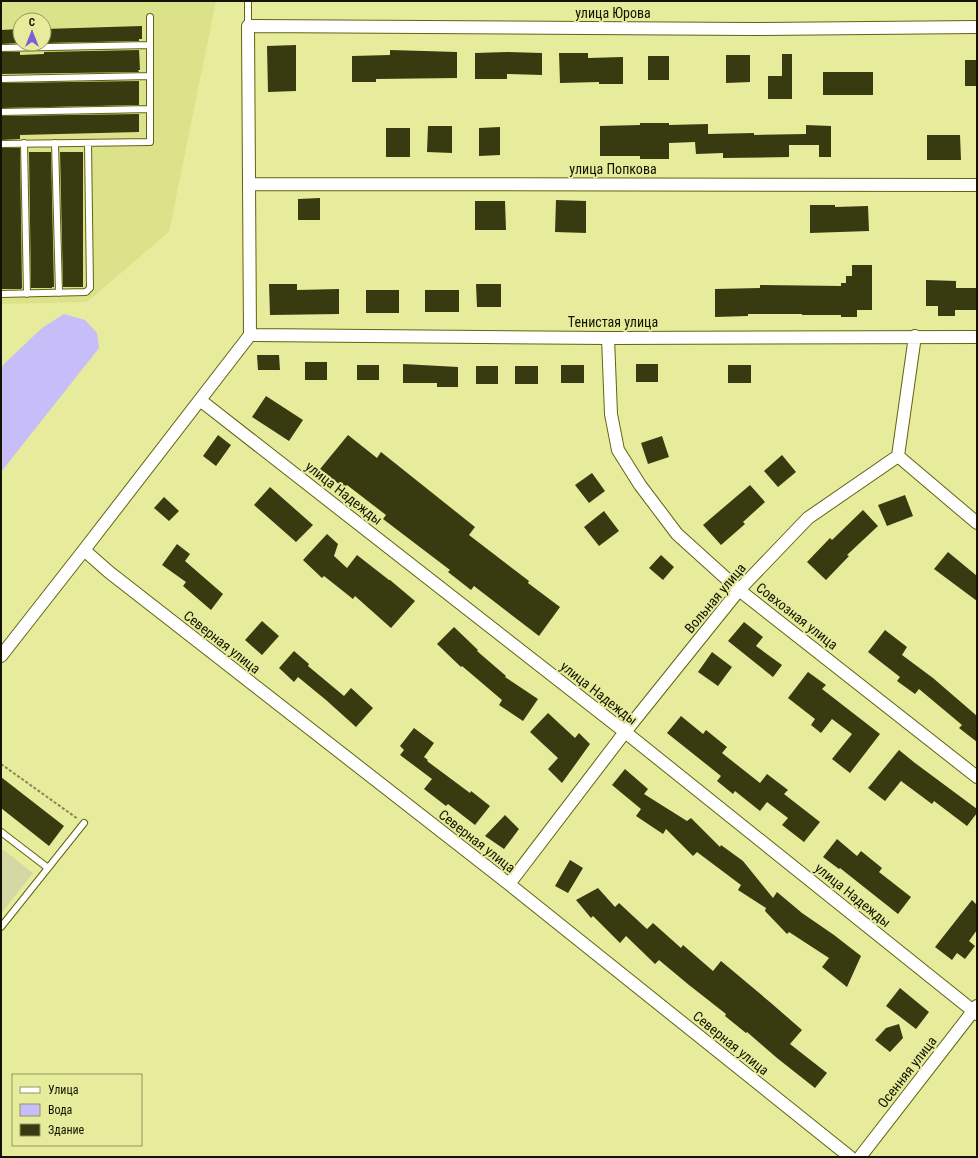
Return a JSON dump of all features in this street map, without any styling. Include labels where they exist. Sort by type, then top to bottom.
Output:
[{"type":"street","name":"улица Юрова","points":[[248,26],[735,29],[977,27]]},
{"type":"street","points":[[1,656],[250,335],[248,26]]},
{"type":"street","name":"улица Попкова","points":[[248,184],[977,185]]},
{"type":"street","name":"Тенистая улица","points":[[250,335],[608,338],[977,336]]},
{"type":"street","points":[[915,336],[898,456],[977,523]]},
{"type":"street","name":"Совхозная улица","points":[[608,338],[611,414],[618,450],[640,485],[678,534],[739,590],[977,777]]},
{"type":"street","name":"улица Надежды","points":[[200,400],[625,732],[976,1010]]},
{"type":"street","name":"Вольная улица","points":[[509,884],[625,732],[739,590],[808,518],[898,456]]},
{"type":"street","name":"Северная улица","points":[[84,550],[108,572],[509,884],[850,1157]]},
{"type":"street","name":"Осенняя улица","points":[[860,1157],[976,1010]]},
{"type":"lane","points":[[248,1],[248,26]]},
{"type":"lane","points":[[1,144],[150,142],[150,17]]},
{"type":"lane","points":[[1,48],[150,45]]},
{"type":"lane","points":[[1,79],[150,76]]},
{"type":"lane","points":[[1,112],[150,109]]},
{"type":"lane","points":[[24,143],[27,294]]},
{"type":"lane","points":[[55,143],[59,293]]},
{"type":"lane","points":[[1,294],[86,292],[90,288],[88,143]]},
{"type":"lane","points":[[1,927],[84,823]]},
{"type":"lane","points":[[1,832],[48,868]]},
{"type":"path","points":[[1,764],[78,819]]},
{"type":"shaded area","points":[[1,1],[216,1],[169,232],[87,302],[1,304]]},
{"type":"shaded area","points":[[1,848],[33,873],[1,914]]},
{"type":"water","points":[[64,314],[85,320],[97,333],[99,348],[1,472],[1,370],[4,364],[42,328]]},
{"type":"building","points":[[142,26],[142,39],[139,39],[139,41],[52,43],[52,29]]},
{"type":"building","points":[[12,29],[12,43],[1,44],[1,30]]},
{"type":"building","points":[[296,45],[296,91],[268,92],[267,46]]},
{"type":"building","points":[[139,50],[140,70],[138,70],[139,72],[1,74],[1,52],[20,52],[20,55],[44,54],[44,52]]},
{"type":"building","points":[[390,50],[457,52],[457,78],[376,79],[376,82],[352,82],[352,56],[390,55]]},
{"type":"building","points":[[475,53],[542,53],[542,75],[507,74],[507,79],[475,79]]},
{"type":"building","points":[[559,53],[588,53],[588,58],[623,57],[623,84],[599,84],[599,82],[560,83]]},
{"type":"building","points":[[782,54],[792,54],[792,99],[768,99],[768,76],[782,76]]},
{"type":"building","points":[[726,55],[750,55],[750,82],[726,83]]},
{"type":"building","points":[[648,56],[669,56],[669,80],[648,80]]},
{"type":"building","points":[[965,60],[977,60],[977,86],[965,86]]},
{"type":"building","points":[[823,72],[873,72],[873,95],[823,95]]},
{"type":"building","points":[[139,81],[139,105],[1,108],[1,83]]},
{"type":"building","points":[[139,114],[139,132],[20,135],[20,139],[1,140],[1,116]]},
{"type":"building","points":[[640,123],[669,123],[669,125],[708,124],[708,134],[754,133],[754,135],[806,134],[806,125],[831,126],[831,157],[819,157],[819,145],[789,145],[789,157],[723,158],[723,153],[696,154],[695,142],[669,143],[669,159],[640,159],[640,156],[600,156],[600,126],[640,125]]},
{"type":"building","points":[[428,126],[452,126],[452,153],[427,152]]},
{"type":"building","points":[[500,127],[500,155],[479,156],[479,128]]},
{"type":"building","points":[[386,128],[410,128],[410,157],[386,157]]},
{"type":"building","points":[[927,135],[960,135],[961,160],[927,160]]},
{"type":"building","points":[[1,148],[20,148],[21,289],[1,289]]},
{"type":"building","points":[[29,152],[51,152],[54,287],[52,288],[31,288]]},
{"type":"building","points":[[60,152],[83,152],[83,287],[63,287]]},
{"type":"building","points":[[320,198],[320,220],[298,220],[298,199]]},
{"type":"building","points":[[556,200],[586,201],[586,233],[555,232]]},
{"type":"building","points":[[475,201],[505,201],[506,230],[475,230]]},
{"type":"building","points":[[810,205],[835,205],[835,207],[868,206],[869,231],[810,233]]},
{"type":"building","points":[[852,265],[872,265],[872,310],[857,310],[857,317],[841,317],[841,315],[748,314],[748,316],[715,317],[715,289],[760,288],[760,285],[841,286],[841,283],[846,283],[846,276],[852,276]]},
{"type":"building","points":[[926,280],[956,281],[956,288],[977,288],[977,310],[955,310],[955,316],[938,316],[938,306],[926,306]]},
{"type":"building","points":[[269,284],[297,284],[297,290],[339,289],[339,314],[270,315]]},
{"type":"building","points":[[476,284],[501,284],[501,307],[477,307]]},
{"type":"building","points":[[366,290],[399,290],[399,313],[366,313]]},
{"type":"building","points":[[425,290],[459,290],[459,312],[425,312]]},
{"type":"building","points":[[257,355],[279,355],[280,370],[258,370]]},
{"type":"building","points":[[305,362],[327,362],[327,380],[305,380]]},
{"type":"building","points":[[403,364],[458,367],[458,387],[437,387],[437,383],[403,383]]},
{"type":"building","points":[[636,364],[658,364],[658,382],[636,382]]},
{"type":"building","points":[[357,365],[379,365],[379,380],[357,380]]},
{"type":"building","points":[[561,365],[584,365],[584,383],[561,383]]},
{"type":"building","points":[[728,365],[751,365],[751,383],[728,383]]},
{"type":"building","points":[[476,366],[498,366],[498,384],[476,384]]},
{"type":"building","points":[[515,366],[538,366],[538,384],[515,384]]},
{"type":"building","points":[[266,396],[303,420],[289,441],[252,417]]},
{"type":"building","points":[[218,435],[231,445],[216,466],[203,456]]},
{"type":"building","points":[[348,435],[377,458],[381,452],[475,527],[469,535],[560,607],[539,636],[474,586],[471,590],[448,572],[450,570],[383,519],[386,515],[347,485],[344,488],[320,469]]},
{"type":"building","points":[[662,436],[669,457],[648,464],[641,443]]},
{"type":"building","points":[[782,455],[796,472],[778,487],[764,471]]},
{"type":"building","points":[[592,473],[605,491],[589,503],[575,485]]},
{"type":"building","points":[[750,485],[765,502],[743,522],[745,524],[721,545],[703,525]]},
{"type":"building","points":[[270,487],[313,525],[296,542],[254,505]]},
{"type":"building","points":[[905,495],[913,516],[887,526],[878,505]]},
{"type":"building","points":[[164,497],[179,511],[169,521],[154,508]]},
{"type":"building","points":[[863,510],[878,526],[847,555],[849,556],[826,580],[807,562],[830,538],[832,540]]},
{"type":"building","points":[[604,511],[619,531],[599,546],[584,527]]},
{"type":"building","points":[[327,534],[338,544],[334,556],[347,568],[357,555],[415,601],[391,628],[355,596],[353,599],[324,576],[322,578],[303,560]]},
{"type":"building","points":[[177,544],[190,554],[185,561],[223,594],[211,610],[183,586],[186,582],[162,565]]},
{"type":"building","points":[[948,552],[977,576],[977,601],[934,569]]},
{"type":"building","points":[[661,555],[674,567],[663,580],[649,568]]},
{"type":"building","points":[[262,621],[279,636],[262,655],[245,640]]},
{"type":"building","points":[[744,622],[763,637],[756,646],[782,665],[773,677],[728,641]]},
{"type":"building","points":[[454,627],[478,650],[477,651],[506,676],[505,677],[538,699],[523,721],[499,705],[502,700],[462,666],[461,667],[437,644]]},
{"type":"building","points":[[885,630],[907,647],[902,655],[933,678],[977,716],[977,742],[959,728],[962,725],[919,689],[915,694],[897,681],[900,677],[868,652]]},
{"type":"building","points":[[294,651],[309,664],[308,666],[344,696],[351,688],[373,708],[356,727],[298,677],[294,682],[279,668]]},
{"type":"building","points":[[712,652],[732,667],[718,686],[698,672]]},
{"type":"building","points":[[808,672],[826,685],[822,689],[880,734],[850,773],[832,759],[852,734],[832,719],[821,733],[811,725],[815,719],[788,698]]},
{"type":"building","points":[[548,713],[575,738],[579,733],[590,744],[562,783],[548,769],[558,758],[530,732]]},
{"type":"building","points":[[681,716],[703,734],[706,730],[727,747],[722,753],[760,783],[767,774],[788,790],[784,794],[820,822],[804,842],[782,825],[788,818],[767,802],[760,811],[735,791],[733,794],[717,781],[721,776],[667,733]]},
{"type":"building","points":[[414,728],[434,743],[424,757],[428,760],[427,761],[490,806],[475,825],[448,804],[446,806],[424,789],[432,779],[400,755],[404,750],[400,746]]},
{"type":"building","points":[[899,750],[977,809],[977,813],[967,826],[934,801],[932,804],[901,781],[885,801],[868,788]]},
{"type":"building","points":[[625,769],[648,789],[644,794],[687,821],[691,818],[720,847],[721,845],[743,861],[773,898],[777,892],[802,913],[861,956],[847,987],[822,967],[829,958],[789,932],[787,934],[765,911],[766,908],[738,890],[741,885],[697,852],[693,856],[666,829],[663,834],[636,816],[641,809],[612,785]]},
{"type":"building","points":[[1,777],[64,826],[49,846],[1,808]]},
{"type":"building","points":[[505,815],[519,829],[504,849],[485,836]]},
{"type":"building","points":[[837,839],[857,856],[861,851],[882,868],[879,872],[911,897],[898,914],[840,868],[839,869],[823,857]]},
{"type":"building","points":[[570,860],[583,868],[568,893],[555,886]]},
{"type":"building","points":[[598,888],[615,907],[619,903],[647,929],[653,923],[681,948],[683,945],[713,971],[721,961],[802,1030],[790,1044],[827,1073],[815,1088],[747,1032],[746,1033],[725,1016],[726,1014],[659,960],[655,964],[626,936],[620,943],[593,916],[591,918],[576,900]]},
{"type":"building","points":[[972,900],[977,905],[977,930],[969,941],[975,946],[965,959],[957,953],[952,960],[935,947]]},
{"type":"building","points":[[900,988],[929,1012],[916,1029],[886,1006]]},
{"type":"building","points":[[899,1024],[903,1038],[890,1052],[875,1040],[886,1028]]}]
